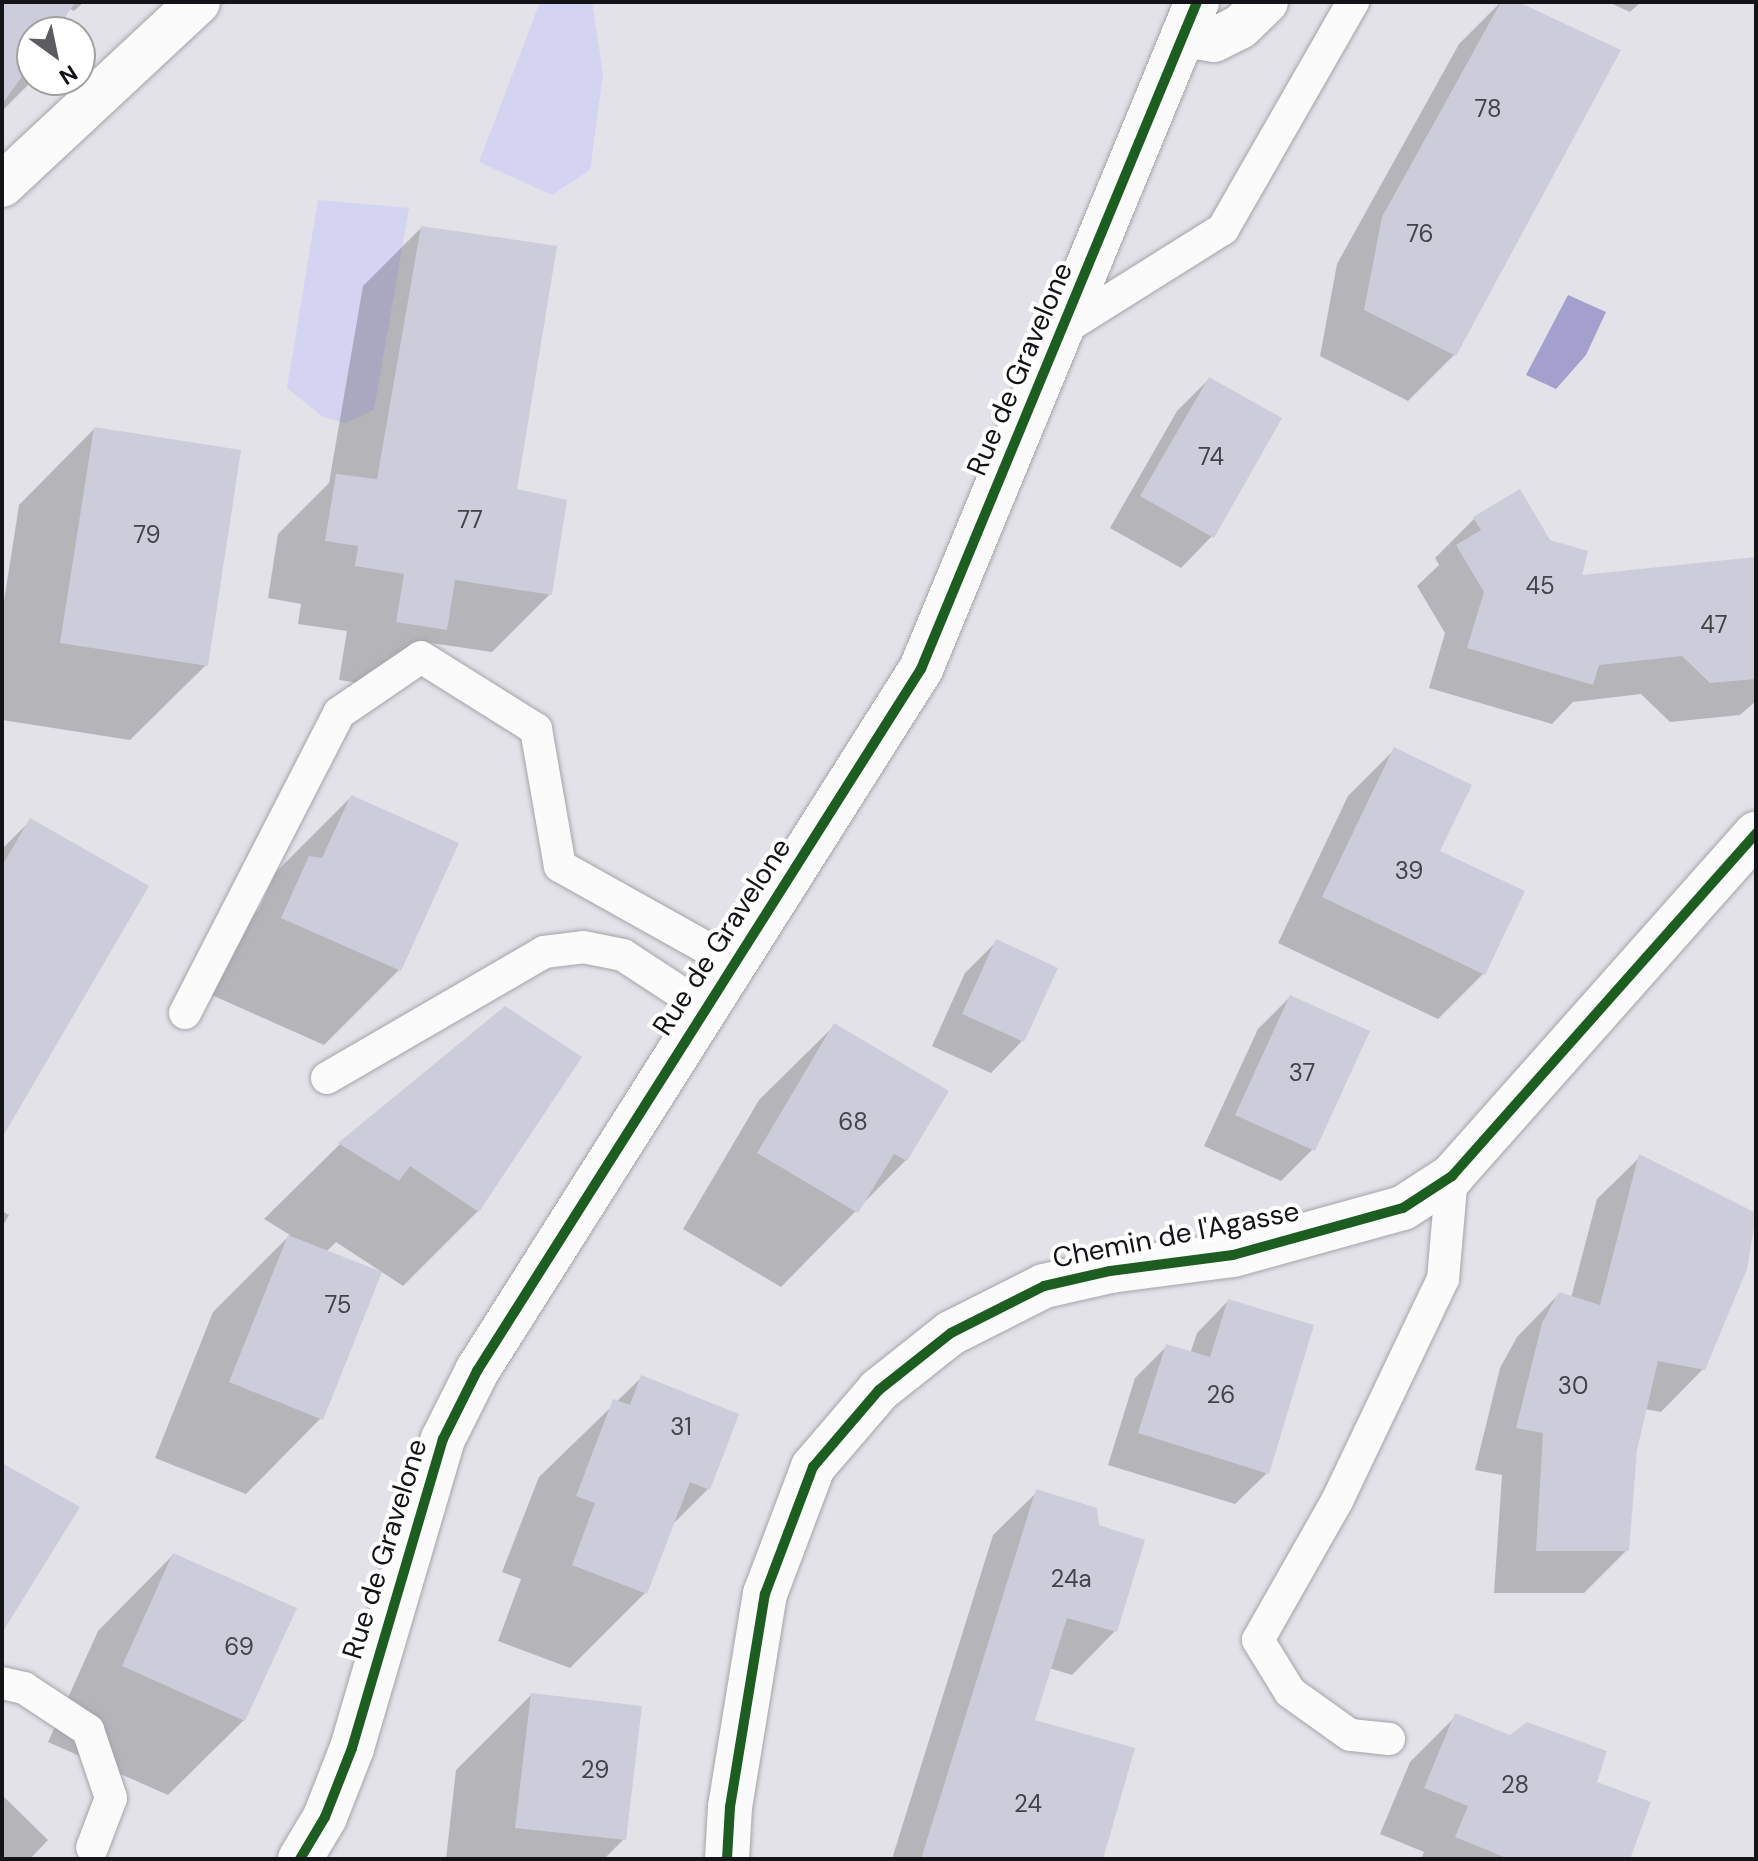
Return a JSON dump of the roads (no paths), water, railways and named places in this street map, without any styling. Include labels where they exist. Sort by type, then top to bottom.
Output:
[{"type":"street","points":[[2,185],[198,2]]},
{"type":"street","name":"Rue de Gravelone","points":[[300,1859],[325,1817],[352,1748],[443,1439],[477,1371],[732,962],[921,669],[1190,18],[1214,40],[1240,27],[1266,2]]},
{"type":"street","name":"Chemin de l'Agasse","points":[[727,1859],[730,1807],[765,1594],[813,1467],[879,1390],[951,1333],[1044,1286],[1276,1243],[1403,1208],[1452,1176],[1756,834]]},
{"type":"lane","points":[[1062,330],[1223,229],[1353,2]]},
{"type":"lane","points":[[185,1013],[339,713],[421,657],[536,729],[560,866],[732,962]]},
{"type":"lane","points":[[327,1078],[544,952],[583,947],[623,955],[704,1008]]},
{"type":"lane","points":[[1389,1739],[1350,1735],[1290,1692],[1258,1640],[1337,1501],[1443,1279],[1452,1176]]},
{"type":"lane","points":[[2,1683],[24,1688],[88,1730],[111,1798],[92,1848]]}]
